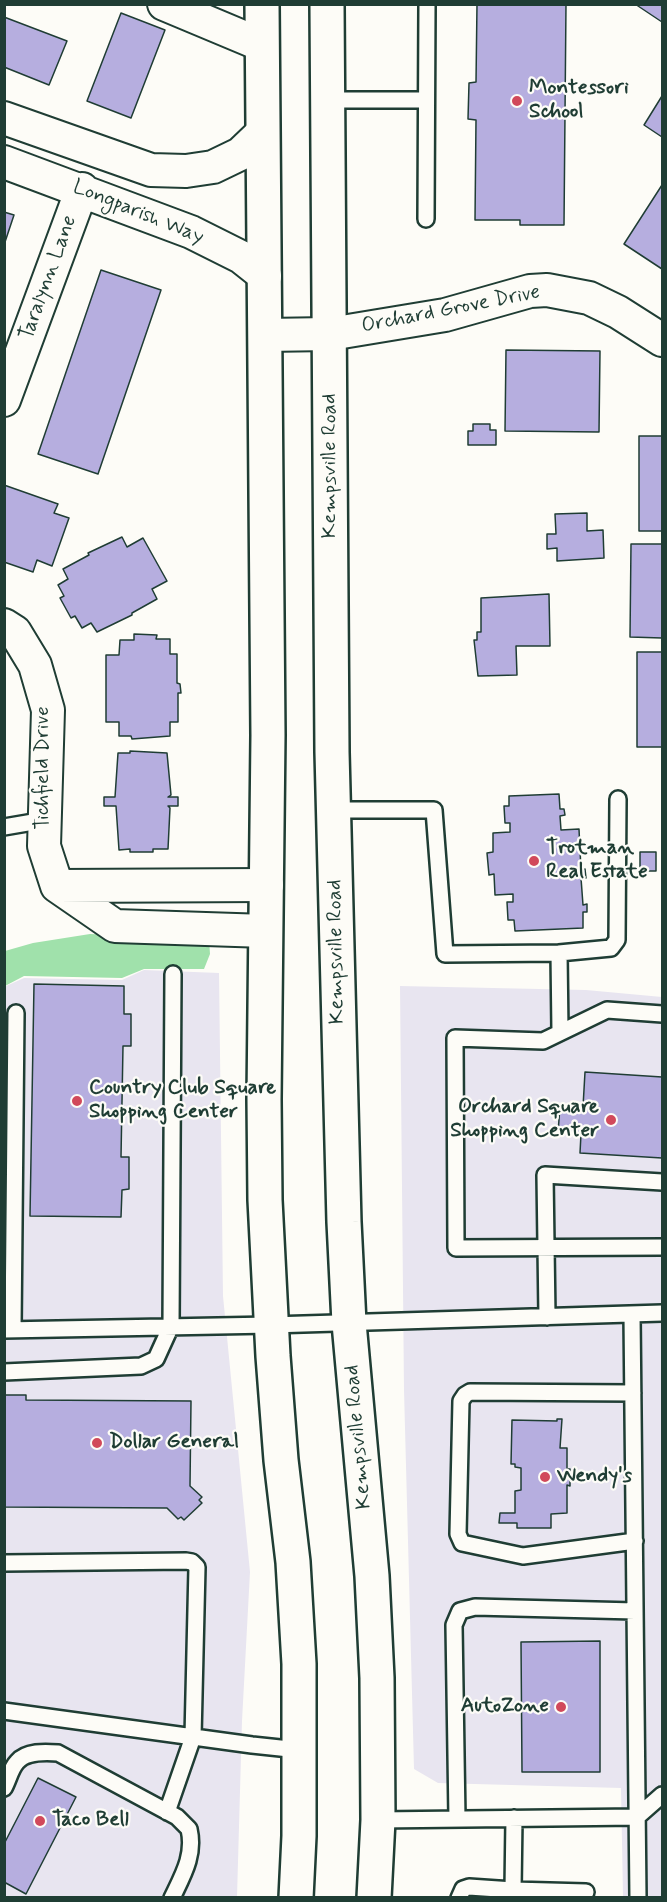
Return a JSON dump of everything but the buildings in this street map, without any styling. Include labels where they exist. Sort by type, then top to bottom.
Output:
[{"type":"main road","points":[[262,4],[267,885],[264,1151],[271,1325],[299,1664],[299,1836],[296,1898]]},
{"type":"main road","name":"Kempsville Road","points":[[327,4],[334,810],[344,1222],[349,1323],[372,1576],[378,1820],[374,1898]]},
{"type":"street","points":[[164,4],[262,45]]},
{"type":"street","name":"Longparish Way","points":[[4,118],[151,170],[186,171],[213,167],[240,154],[263,132]]},
{"type":"street","name":"Longparish Way","points":[[4,162],[82,189],[190,232],[241,257],[265,276]]},
{"type":"street","name":"Taralynn Lane","points":[[4,400],[16,336],[82,189]]},
{"type":"street","name":"Orchard Grove Drive","points":[[264,334],[330,334],[445,315],[530,291],[547,290],[589,298],[618,312],[663,340]]},
{"type":"street","name":"Tichfield Drive","points":[[4,625],[15,632],[35,665],[48,710],[44,846],[57,886]]},
{"type":"street","points":[[57,886],[267,885]]},
{"type":"street","points":[[57,886],[115,927],[266,931]]},
{"type":"lane","points":[[426,219],[427,4]]},
{"type":"lane","points":[[327,100],[426,100]]},
{"type":"lane","points":[[334,810],[434,810],[445,954],[559,953],[611,948],[617,940],[618,799]]},
{"type":"lane","points":[[4,827],[45,819]]},
{"type":"lane","points":[[559,953],[560,1032]]},
{"type":"lane","points":[[4,1372],[141,1366],[156,1359],[171,1326],[173,974]]},
{"type":"lane","points":[[663,1014],[607,1010],[543,1041],[455,1038],[456,1248],[663,1247]]},
{"type":"lane","points":[[16,1013],[9,1329],[271,1325],[663,1313]]},
{"type":"lane","points":[[547,1317],[545,1175],[663,1182]]},
{"type":"lane","points":[[632,1315],[638,1898]]},
{"type":"lane","points":[[633,1393],[470,1392],[465,1395],[461,1401],[458,1534],[462,1543],[523,1556],[634,1541]]},
{"type":"lane","points":[[4,1563],[192,1562],[196,1568],[193,1737],[167,1812]]},
{"type":"lane","points":[[457,1819],[454,1625],[460,1611],[475,1607],[635,1611]]},
{"type":"lane","points":[[4,1711],[299,1749]]},
{"type":"lane","points":[[4,1788],[17,1761],[44,1752],[58,1753],[184,1822],[191,1836],[189,1860],[172,1898]]},
{"type":"lane","points":[[378,1820],[637,1817],[663,1795]]},
{"type":"lane","points":[[513,1890],[514,1818]]},
{"type":"lane","points":[[459,1898],[463,1889],[469,1887],[586,1892]]},
{"type":"shaded area","points":[[144,970],[219,973],[223,1296],[250,1572],[242,1721],[237,1897],[5,1897],[4,1232],[7,1215],[4,1211],[4,987],[24,978],[122,980]]},
{"type":"shaded area","points":[[400,986],[586,990],[662,997],[662,1897],[623,1897],[621,1788],[438,1783],[414,1769],[404,1390]]},
{"type":"green space","points":[[90,934],[209,939],[210,954],[204,969],[144,969],[122,978],[24,976],[5,986],[5,951],[33,943]]},
{"type":"place","name":"Montessori School","points":[[517,101]]},
{"type":"place","name":"Trotman Real Estate","points":[[534,861]]},
{"type":"place","name":"Country Club Square Shopping Center","points":[[77,1101]]},
{"type":"place","name":"Orchard Square Shopping Center","points":[[611,1120]]},
{"type":"place","name":"Dollar General","points":[[97,1443]]},
{"type":"place","name":"Wendy's","points":[[545,1477]]},
{"type":"place","name":"AutoZone","points":[[561,1707]]},
{"type":"place","name":"Taco Bell","points":[[40,1821]]}]
